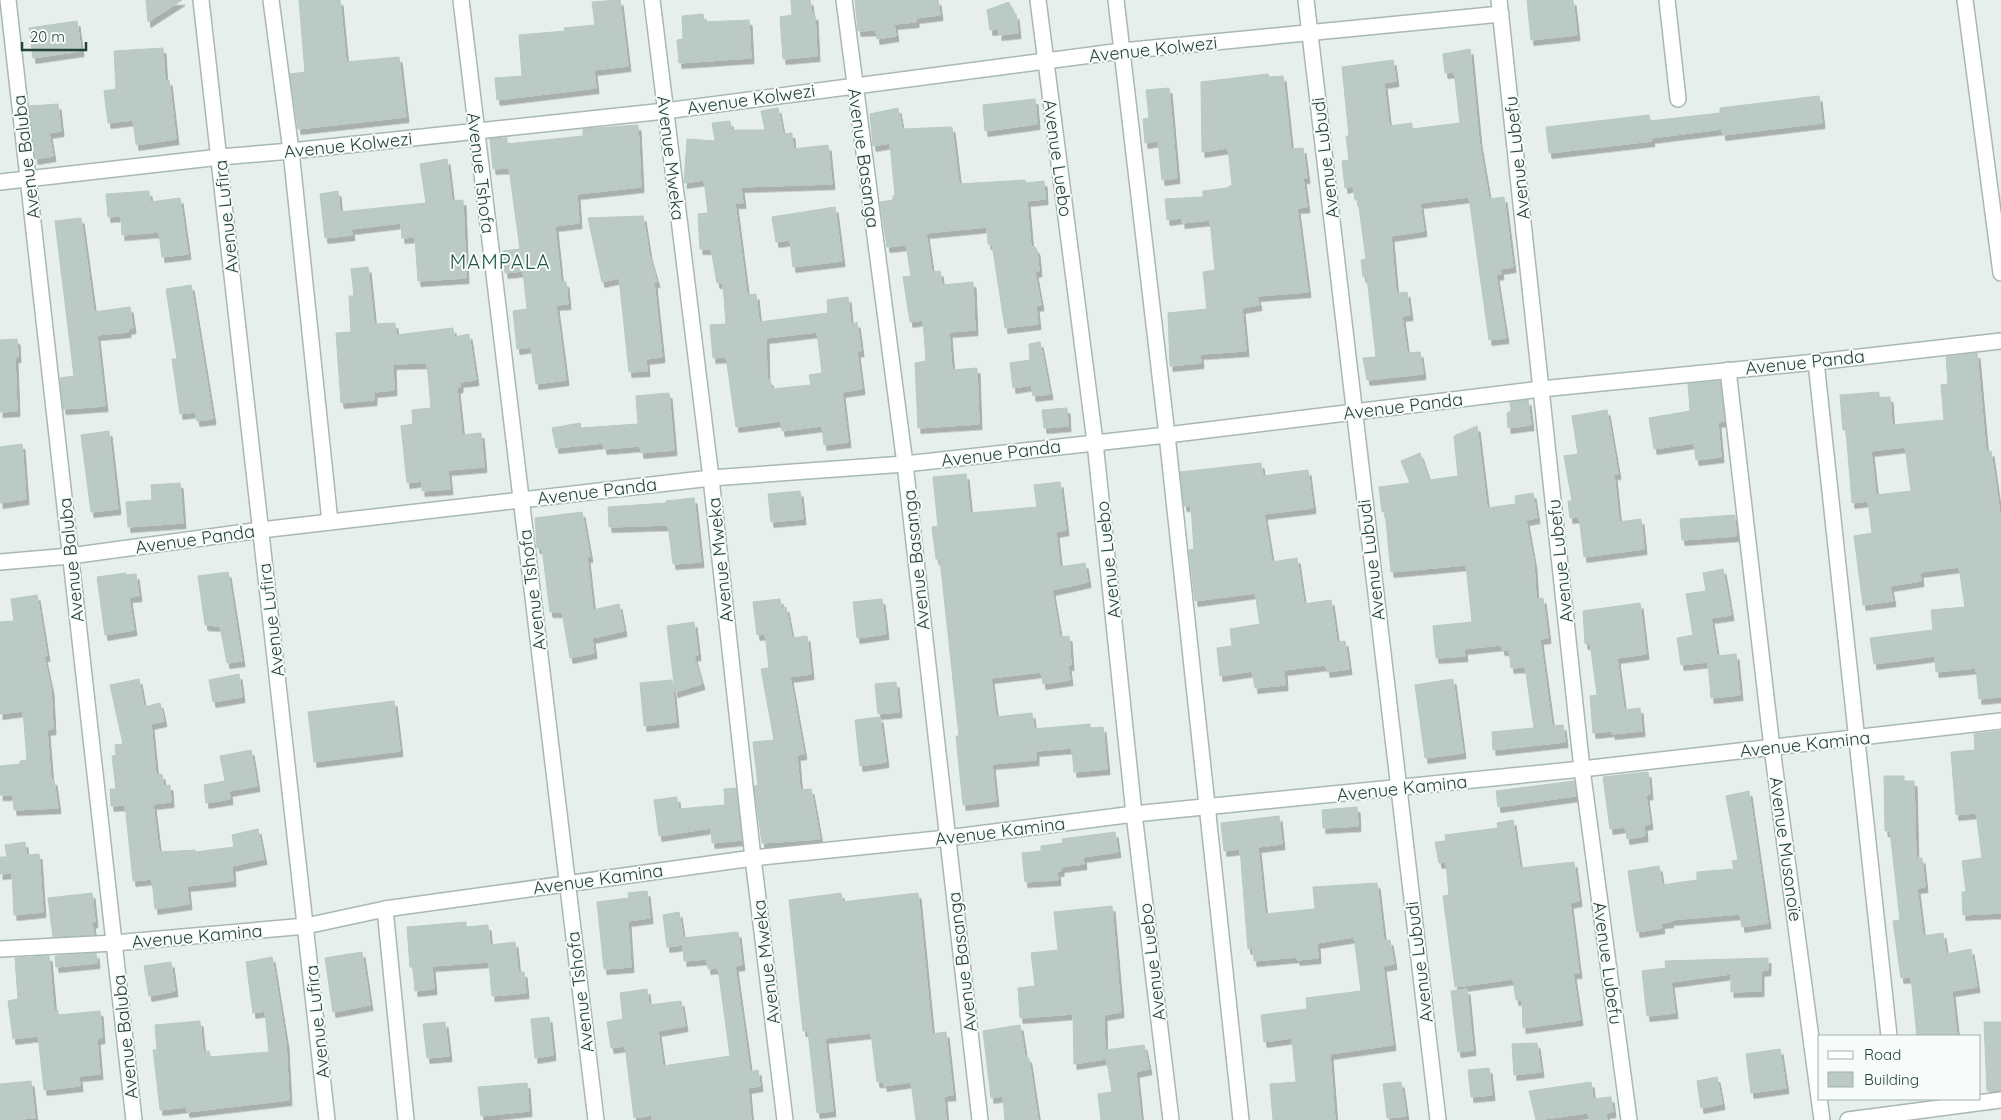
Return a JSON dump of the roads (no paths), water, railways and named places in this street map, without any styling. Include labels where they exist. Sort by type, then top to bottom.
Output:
[{"type":"street","name":"Avenue Baluba","points":[[8,0],[134,1120]]},
{"type":"street","name":"Avenue Lufira","points":[[201,0],[327,1120]]},
{"type":"street","points":[[272,0],[291,151],[330,522]]},
{"type":"street","name":"Avenue Tshofa","points":[[461,0],[596,1120]]},
{"type":"street","name":"Avenue Mweka","points":[[652,0],[711,478],[753,858],[785,1120]]},
{"type":"street","name":"Avenue Basanga","points":[[844,0],[905,464],[980,1120]]},
{"type":"street","name":"Avenue Luebo","points":[[1038,0],[1095,442],[1134,814],[1171,1120]]},
{"type":"street","points":[[1116,0],[1167,435],[1241,1120]]},
{"type":"street","name":"Avenue Lubudi","points":[[1306,0],[1438,1120]]},
{"type":"street","points":[[1667,0],[1678,99]]},
{"type":"street","points":[[1965,0],[2001,273]]},
{"type":"street","name":"Avenue Kolwezi","points":[[0,182],[220,156],[291,151],[665,111],[1122,51],[1310,34],[1500,7]]},
{"type":"street","name":"Avenue Lubefu","points":[[1500,7],[1582,769],[1629,1120]]},
{"type":"street","name":"Avenue Panda","points":[[0,562],[70,556],[261,530],[711,478],[905,464],[1354,413],[1541,389],[1816,362],[2001,341]]},
{"type":"street","points":[[1816,362],[1889,1035]]},
{"type":"street","name":"Avenue Musonoïe","points":[[1728,370],[1772,748],[1818,1090]]},
{"type":"street","name":"Avenue Kamina","points":[[0,949],[114,943],[306,926],[385,909],[753,858],[947,838],[1134,814],[1398,789],[1857,739],[2001,721]]},
{"type":"street","points":[[385,909],[406,1120]]},
{"type":"street","name":"Avenue Musonoïe","points":[[1819,1100],[1822,1120]]},
{"type":"street","points":[[1848,1120],[1898,1110],[2001,1100]]},
{"type":"district","name":"MAMPALA","points":[[500,261]]}]
